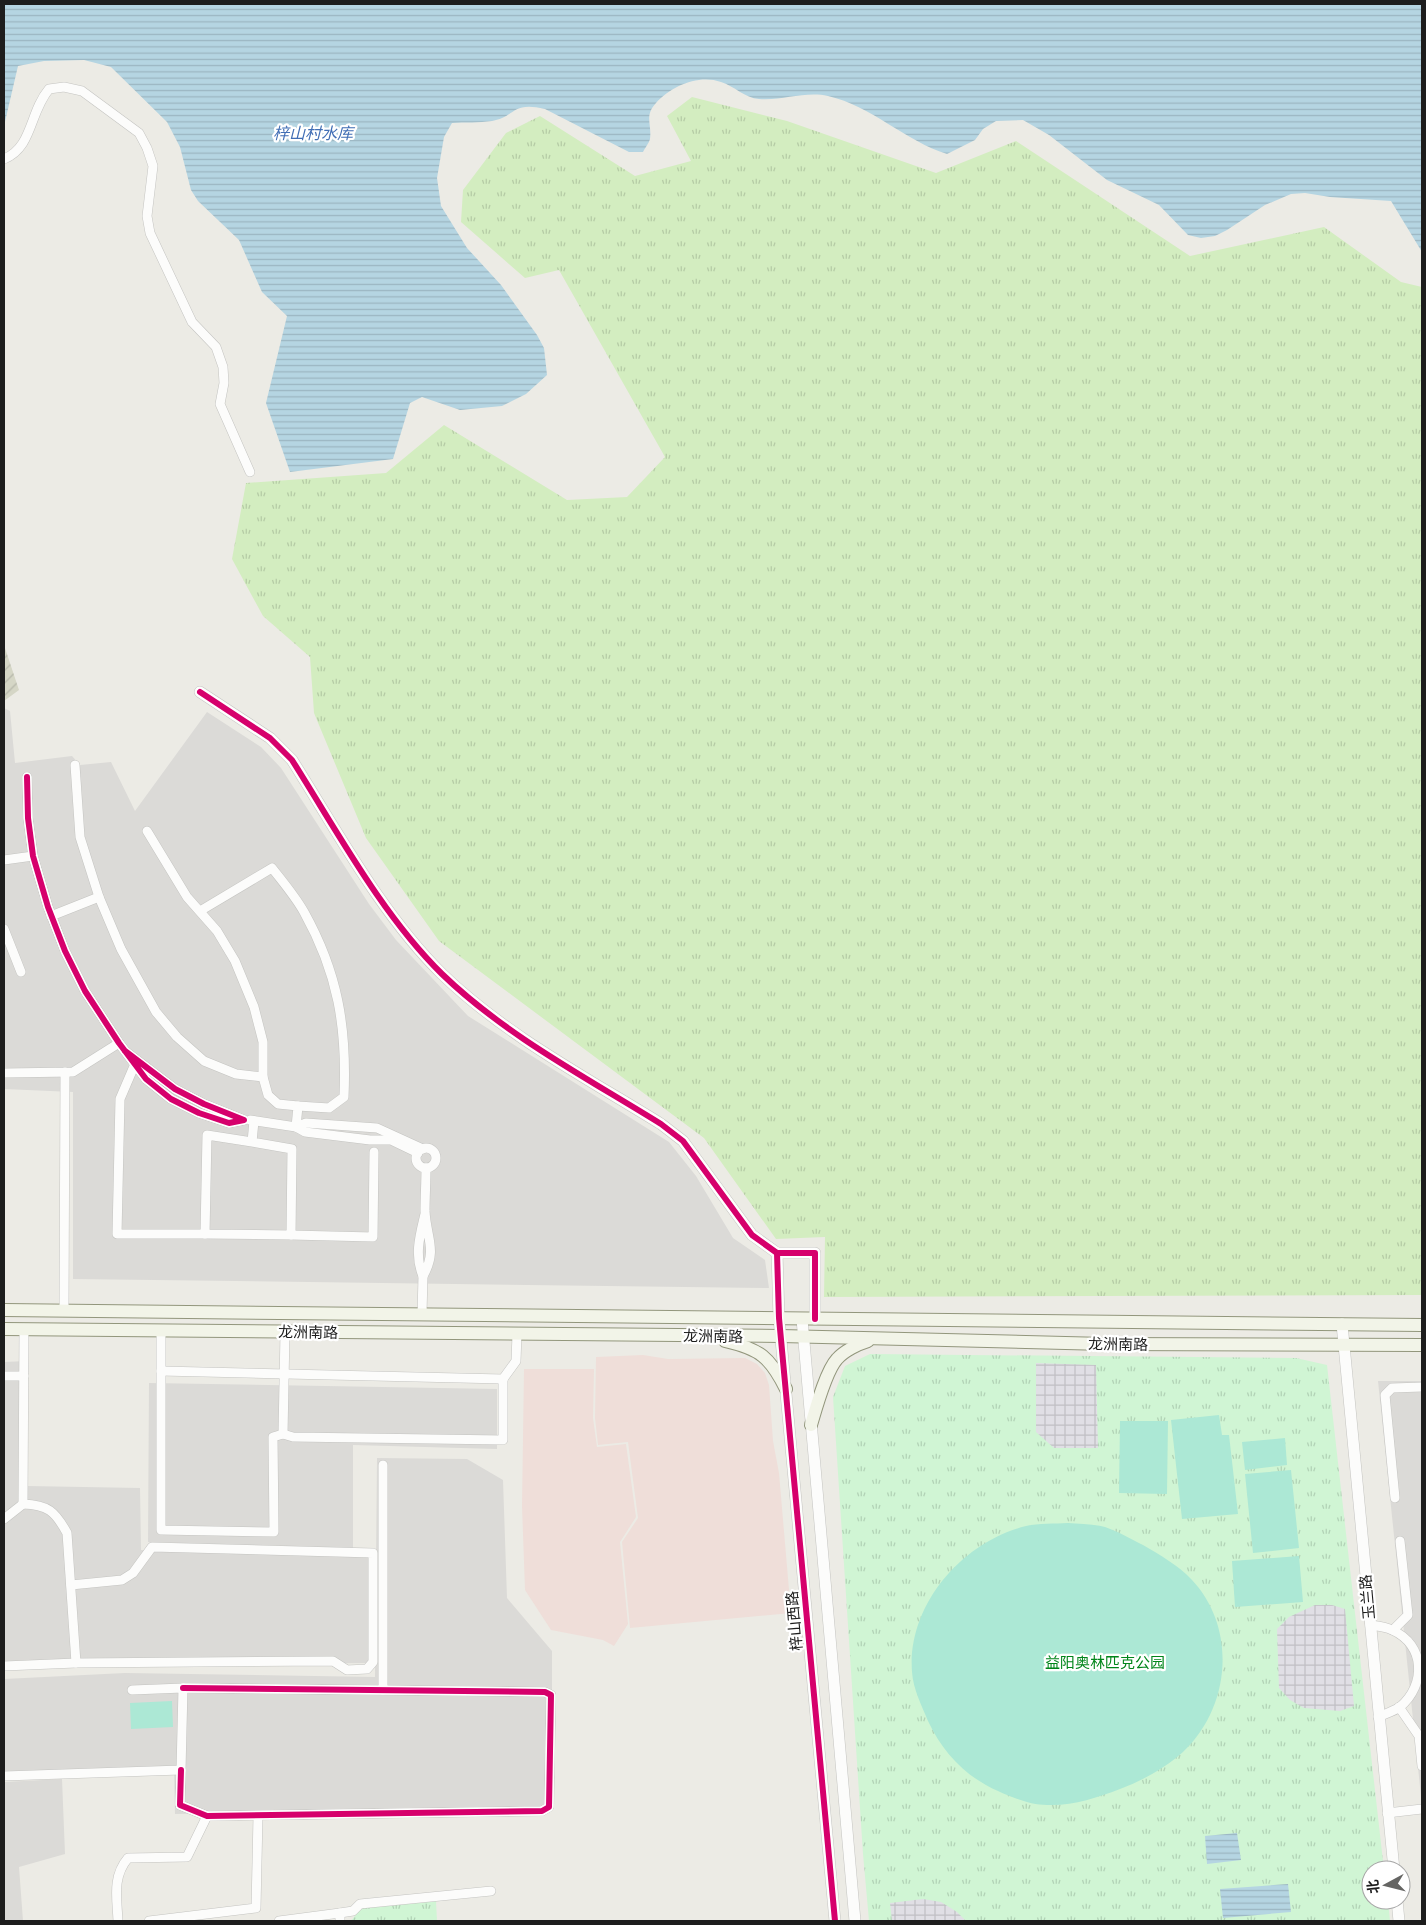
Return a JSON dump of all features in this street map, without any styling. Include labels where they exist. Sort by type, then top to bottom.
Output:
[{"type":"main road","name":"龙洲南路","points":[[4,1310],[1422,1325]]},
{"type":"main road","name":"龙洲南路","points":[[4,1329],[781,1336],[1095,1344],[1422,1345]]},
{"type":"main road","points":[[698,1336],[739,1344],[763,1354],[777,1372],[786,1389]]},
{"type":"main road","points":[[811,1425],[824,1386],[837,1359],[859,1344],[877,1339]]},
{"type":"street","points":[[4,159],[16,154],[25,140],[39,101],[49,89],[64,86],[82,91],[139,133],[153,166],[147,216],[150,233],[192,322],[216,347],[224,368],[224,383],[220,404],[250,472]]},
{"type":"street","points":[[200,692],[270,738],[292,760],[406,934],[442,974],[477,1005],[516,1033],[661,1124],[683,1141],[752,1235],[777,1253],[815,1253],[809,1319],[803,1337],[855,1921]]},
{"type":"street","points":[[75,765],[80,837],[100,897],[121,949],[152,1004],[177,1037],[204,1061],[236,1074],[263,1077]]},
{"type":"street","points":[[26,777],[28,818],[33,856],[51,916],[65,951],[85,991],[146,1079],[171,1099],[199,1113],[229,1124],[249,1120]]},
{"type":"street","points":[[147,831],[186,897],[217,931],[235,961],[249,994],[262,1042],[263,1077],[268,1096],[278,1104],[329,1108],[344,1097],[345,1060],[339,1001],[322,948],[303,910],[272,868],[200,911]]},
{"type":"street","points":[[4,860],[33,856]]},
{"type":"street","points":[[51,916],[100,897]]},
{"type":"street","points":[[4,929],[21,972]]},
{"type":"street","points":[[4,1073],[72,1072],[122,1047]]},
{"type":"street","points":[[122,1047],[175,1089],[204,1104],[249,1120],[296,1127],[305,1132],[370,1140],[391,1140],[420,1151],[433,1151],[436,1157],[435,1163],[426,1168]]},
{"type":"street","points":[[135,1064],[120,1099],[117,1234],[373,1237],[374,1152]]},
{"type":"street","points":[[64,1311],[65,1072]]},
{"type":"street","points":[[296,1127],[298,1106]]},
{"type":"street","points":[[249,1120],[252,1142]]},
{"type":"street","points":[[296,1127],[306,1123],[377,1128],[420,1151]]},
{"type":"street","points":[[205,1234],[207,1135],[292,1149],[292,1235]]},
{"type":"street","points":[[420,1151],[418,1163],[426,1168]]},
{"type":"street","points":[[422,1314],[424,1276],[418,1264],[418,1243],[425,1214],[426,1168]]},
{"type":"street","name":"梓山西路","points":[[777,1253],[779,1318],[835,1921]]},
{"type":"street","name":"玉兰路","points":[[1342,1324],[1393,1860]]},
{"type":"street","points":[[23,1504],[24,1329]]},
{"type":"street","points":[[161,1330],[161,1530],[274,1532],[273,1437],[283,1434],[293,1438],[503,1440],[503,1379],[516,1361],[517,1334]]},
{"type":"street","points":[[283,1434],[285,1332]]},
{"type":"street","points":[[161,1371],[503,1379]]},
{"type":"street","points":[[4,1376],[24,1376]]},
{"type":"street","points":[[1395,1498],[1385,1395],[1392,1388],[1422,1387]]},
{"type":"street","points":[[383,1465],[383,1690]]},
{"type":"street","points":[[4,1519],[23,1504],[39,1505],[48,1508],[60,1519],[67,1533],[76,1663]]},
{"type":"street","points":[[1393,1630],[1408,1616],[1400,1541]]},
{"type":"street","points":[[4,1666],[76,1663],[333,1661],[347,1670],[367,1669],[373,1662],[373,1553],[152,1547],[133,1573],[122,1580],[71,1585]]},
{"type":"street","points":[[1370,1625],[1393,1630],[1418,1651],[1422,1666],[1420,1680],[1400,1707],[1378,1717]]},
{"type":"street","points":[[132,1690],[183,1688],[545,1692],[551,1695],[549,1807],[542,1811],[207,1816],[180,1805],[183,1688]]},
{"type":"street","points":[[1400,1707],[1419,1736],[1422,1766]]},
{"type":"street","points":[[4,1776],[181,1770]]},
{"type":"street","points":[[1387,1813],[1422,1809]]},
{"type":"street","points":[[118,1921],[116,1880],[121,1867],[128,1858],[187,1857],[207,1816]]},
{"type":"street","points":[[149,1921],[256,1908],[258,1816]]},
{"type":"street","points":[[279,1921],[340,1917],[353,1911],[360,1904],[491,1891]]},
{"type":"shaded area","points":[[4,645],[19,690],[4,701]]},
{"type":"shaded area","points":[[4,708],[10,711],[15,763],[72,756],[80,765],[111,762],[135,811],[207,712],[261,747],[281,768],[369,904],[396,940],[468,1016],[669,1142],[696,1176],[733,1238],[765,1260],[769,1288],[73,1279],[73,1092],[4,1089]]},
{"type":"shaded area","points":[[643,1355],[668,1359],[745,1358],[757,1364],[765,1373],[769,1385],[773,1441],[779,1473],[791,1613],[630,1628],[622,1542],[638,1518],[628,1442],[598,1445],[595,1418],[596,1357]]},
{"type":"shaded area","points":[[27,1361],[27,1486],[140,1488],[141,1550],[369,1555],[369,1663],[121,1665],[4,1669],[4,1362]]},
{"type":"shaded area","points":[[1036,1363],[1096,1365],[1098,1448],[1054,1448],[1036,1432]]},
{"type":"shaded area","points":[[524,1369],[594,1369],[593,1418],[597,1447],[626,1444],[636,1517],[620,1542],[628,1624],[614,1646],[603,1640],[551,1630],[525,1590],[522,1506]]},
{"type":"shaded area","points":[[1378,1381],[1422,1381],[1422,1806]]},
{"type":"shaded area","points":[[149,1383],[497,1389],[497,1449],[353,1445],[353,1548],[148,1542]]},
{"type":"shaded area","points":[[377,1458],[467,1459],[503,1480],[507,1598],[552,1651],[552,1807],[175,1814],[174,1767],[4,1774],[4,1679],[125,1673],[375,1677]]},
{"type":"shaded area","points":[[1315,1605],[1332,1605],[1345,1609],[1354,1706],[1340,1711],[1304,1708],[1290,1700],[1279,1688],[1277,1629],[1289,1617]]},
{"type":"shaded area","points":[[62,1779],[65,1854],[19,1867],[23,1921],[4,1921],[4,1782]]},
{"type":"shaded area","points":[[923,1899],[941,1902],[957,1912],[966,1921],[892,1921],[890,1903]]},
{"type":"green space","points":[[692,97],[787,121],[936,173],[1016,141],[1190,256],[1324,227],[1401,282],[1422,287],[1422,1295],[824,1297],[825,1237],[776,1239],[704,1138],[439,941],[366,838],[314,713],[310,657],[263,616],[232,559],[246,483],[386,473],[444,425],[567,500],[627,497],[665,457],[559,270],[525,278],[461,222],[463,190],[506,133],[540,116],[635,176],[691,161],[667,116]]},
{"type":"green space","name":"益阳奥林匹克公园","points":[[870,1354],[1296,1358],[1327,1365],[1383,1860],[1361,1860],[1361,1910],[1389,1910],[1390,1921],[869,1921],[833,1397],[845,1366]]},
{"type":"green space","points":[[1219,1415],[1222,1435],[1229,1435],[1238,1514],[1182,1519],[1171,1420]]},
{"type":"green space","points":[[1120,1421],[1168,1421],[1167,1494],[1119,1493]]},
{"type":"green space","points":[[1285,1438],[1287,1465],[1245,1470],[1242,1442]]},
{"type":"green space","points":[[1291,1470],[1299,1548],[1253,1553],[1245,1474]]},
{"type":"green space","points":[[1068,1523],[1105,1527],[1143,1545],[1175,1565],[1187,1575],[1207,1599],[1216,1621],[1222,1644],[1222,1667],[1219,1690],[1211,1713],[1199,1734],[1176,1758],[1161,1769],[1128,1786],[1084,1801],[1041,1805],[1016,1799],[986,1785],[966,1771],[948,1754],[934,1733],[916,1691],[912,1672],[913,1647],[919,1623],[929,1601],[943,1580],[960,1562],[980,1546],[1003,1534],[1026,1526]]},
{"type":"green space","points":[[1299,1556],[1303,1602],[1235,1607],[1232,1561]]},
{"type":"green space","points":[[172,1701],[173,1727],[131,1729],[130,1703]]},
{"type":"green space","points":[[436,1901],[437,1921],[351,1921],[361,1908]]},
{"type":"water","name":"梓山村水库","points":[[4,4],[1422,4],[1422,252],[1391,201],[1330,197],[1305,193],[1291,194],[1265,205],[1215,236],[1201,238],[1188,235],[1159,205],[1107,180],[1049,135],[1023,120],[996,121],[983,129],[975,140],[947,154],[917,141],[859,107],[828,96],[802,95],[776,99],[759,99],[721,82],[704,80],[686,83],[669,91],[662,97],[650,112],[650,139],[648,144],[643,152],[629,152],[545,109],[534,107],[520,108],[500,119],[492,121],[452,123],[444,137],[437,178],[441,206],[467,248],[501,285],[537,335],[544,348],[547,375],[526,394],[502,406],[460,410],[422,397],[410,403],[393,459],[290,472],[266,403],[287,316],[262,292],[239,240],[198,201],[191,190],[180,147],[167,122],[111,67],[84,60],[44,61],[18,66],[4,126]]},
{"type":"water","points":[[1237,1833],[1241,1860],[1207,1864],[1205,1836]]},
{"type":"water","points":[[1288,1884],[1291,1912],[1223,1918],[1220,1889]]},
{"type":"cycle path","points":[[200,692],[270,738],[292,760],[380,899],[420,951],[442,974],[492,1017],[519,1036],[661,1124],[683,1141],[752,1235],[777,1253]]},
{"type":"cycle path","points":[[27,777],[28,818],[33,856],[48,907],[65,951],[85,991],[119,1043],[146,1079],[171,1099],[199,1113],[229,1123],[244,1120],[204,1104],[175,1089],[125,1051]]},
{"type":"cycle path","points":[[815,1319],[815,1253],[777,1253],[779,1318],[835,1921]]},
{"type":"cycle path","points":[[181,1770],[180,1805],[207,1816],[542,1811],[549,1807],[551,1695],[545,1692],[183,1688]]}]
